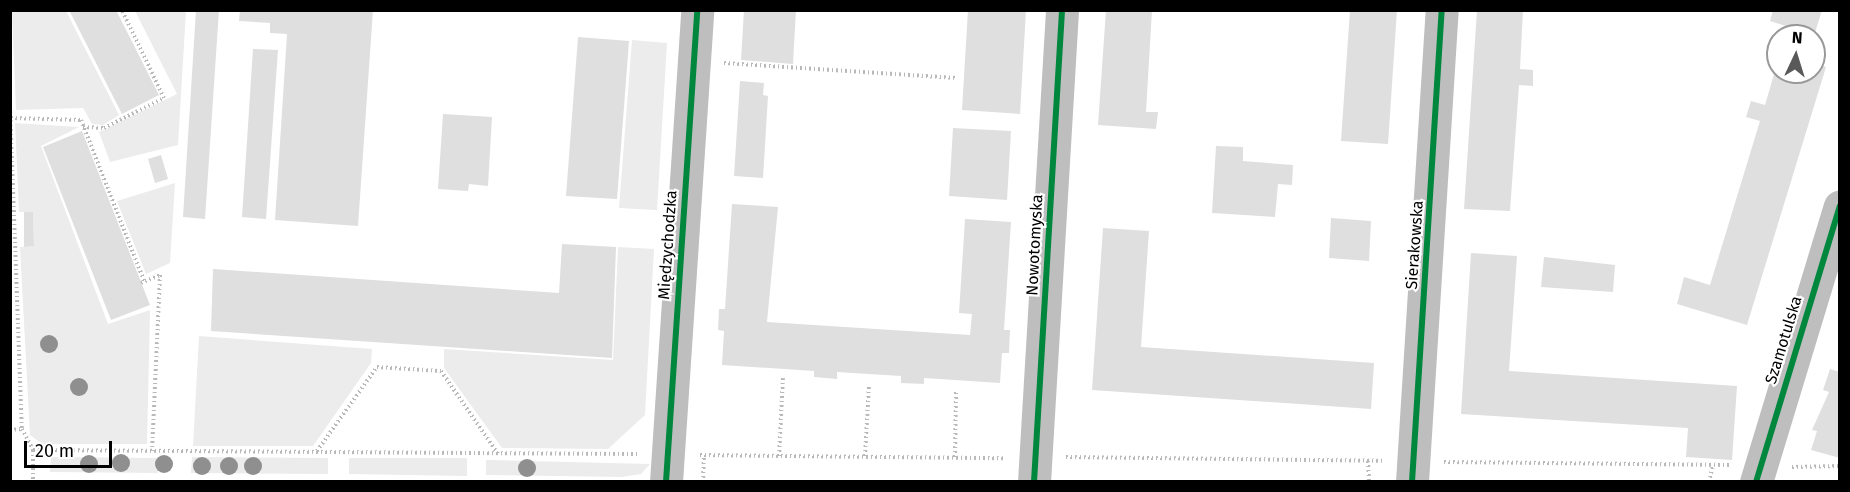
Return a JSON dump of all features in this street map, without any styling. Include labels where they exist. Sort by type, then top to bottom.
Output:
[{"type":"street","name":"Międzychodzka","points":[[667,468],[697,10]]},
{"type":"street","name":"Nowotomyska","points":[[1035,469],[1062,10]]},
{"type":"street","name":"Sierakowska","points":[[1412,472],[1442,10]]},
{"type":"street","name":"Szamotulska","points":[[1758,474],[1839,206]]},
{"type":"path","points":[[83,127],[104,128],[164,99],[122,10]]},
{"type":"path","points":[[694,61],[957,78]]},
{"type":"path","points":[[10,107],[22,429],[33,450],[33,482]]},
{"type":"path","points":[[11,118],[81,120],[142,282],[160,275],[152,451]]},
{"type":"path","points":[[316,452],[377,367],[441,371],[498,453]]},
{"type":"path","points":[[779,456],[783,378]]},
{"type":"path","points":[[865,456],[869,384]]},
{"type":"path","points":[[955,457],[956,390]]},
{"type":"path","points":[[10,429],[22,429]]},
{"type":"path","points":[[33,450],[498,453],[667,468],[704,455],[955,457],[1035,469],[1368,461],[1412,472],[1713,465],[1758,474],[1839,466]]},
{"type":"path","points":[[703,482],[704,455]]},
{"type":"path","points":[[1368,461],[1369,482]]},
{"type":"path","points":[[1709,482],[1713,465]]},
{"type":"shaded area","points":[[12,11],[66,11],[119,115],[103,125],[92,124],[83,108],[16,110]]},
{"type":"shaded area","points":[[135,11],[186,11],[178,145],[110,162],[99,132],[177,94]]},
{"type":"shaded area","points":[[632,40],[667,43],[657,210],[619,208]]},
{"type":"shaded area","points":[[15,123],[79,127],[41,146],[108,324],[150,310],[147,444],[42,444],[30,435],[20,247],[34,246],[33,212],[19,212]]},
{"type":"shaded area","points":[[175,183],[170,263],[146,274],[117,201]]},
{"type":"shaded area","points":[[618,247],[654,249],[645,415],[608,449],[502,448],[444,368],[444,349],[613,360]]},
{"type":"shaded area","points":[[199,336],[372,349],[371,363],[313,446],[193,446]]},
{"type":"shaded area","points":[[51,457],[158,458],[158,473],[50,472]]},
{"type":"shaded area","points":[[192,457],[328,458],[328,474],[191,473]]},
{"type":"shaded area","points":[[349,458],[467,458],[467,476],[349,474]]},
{"type":"shaded area","points":[[486,460],[650,464],[641,474],[622,477],[486,475]]},
{"type":"building","points":[[69,10],[116,10],[159,95],[122,114]]},
{"type":"building","points":[[196,10],[219,10],[205,219],[183,217]]},
{"type":"building","points":[[240,10],[373,10],[358,226],[275,220],[287,34],[270,33],[270,23],[239,21]]},
{"type":"building","points":[[744,10],[796,10],[793,64],[741,60]]},
{"type":"building","points":[[968,10],[1026,10],[1020,114],[962,110]]},
{"type":"building","points":[[1106,10],[1152,10],[1146,112],[1158,112],[1156,129],[1098,125]]},
{"type":"building","points":[[1350,10],[1397,10],[1388,144],[1341,141]]},
{"type":"building","points":[[1477,10],[1523,10],[1520,69],[1533,70],[1533,86],[1519,85],[1510,211],[1464,209]]},
{"type":"building","points":[[1773,10],[1822,10],[1818,24],[1780,24],[1770,21]]},
{"type":"building","points":[[578,37],[629,41],[617,199],[566,196]]},
{"type":"building","points":[[253,49],[278,50],[266,219],[242,217]]},
{"type":"building","points":[[740,81],[764,83],[763,95],[768,96],[763,178],[734,176]]},
{"type":"building","points":[[1771,84],[1821,84],[1747,325],[1677,304],[1684,277],[1710,285],[1760,121],[1746,117],[1751,101],[1765,105]]},
{"type":"building","points":[[443,114],[492,117],[488,186],[469,184],[468,191],[438,189]]},
{"type":"building","points":[[953,128],[1011,131],[1007,200],[949,196]]},
{"type":"building","points":[[82,131],[150,305],[111,320],[43,147]]},
{"type":"building","points":[[1216,146],[1243,147],[1243,161],[1293,165],[1292,185],[1278,184],[1275,217],[1212,213]]},
{"type":"building","points":[[161,155],[168,179],[155,183],[148,159]]},
{"type":"building","points":[[732,204],[778,207],[767,322],[970,335],[972,314],[959,313],[965,219],[1011,222],[1004,330],[1010,330],[1009,353],[1002,353],[1000,383],[924,378],[924,384],[901,383],[901,376],[837,372],[837,379],[814,377],[814,371],[722,365],[724,331],[718,330],[719,309],[725,309]]},
{"type":"building","points":[[24,212],[33,212],[34,246],[24,247]]},
{"type":"building","points":[[1331,218],[1371,221],[1369,261],[1329,258]]},
{"type":"building","points":[[1103,228],[1149,231],[1141,347],[1374,363],[1371,409],[1092,390]]},
{"type":"building","points":[[562,244],[616,247],[612,358],[211,331],[213,269],[559,293]]},
{"type":"building","points":[[1471,253],[1517,256],[1509,371],[1737,386],[1732,460],[1686,457],[1688,428],[1461,414]]},
{"type":"building","points":[[1544,257],[1615,265],[1613,292],[1541,287]]},
{"type":"building","points":[[1830,369],[1840,372],[1840,458],[1811,450],[1817,431],[1812,430],[1829,392],[1823,390]]},
{"type":"cycle path","points":[[666,482],[697,10]]},
{"type":"cycle path","points":[[1034,482],[1062,10]]},
{"type":"cycle path","points":[[1412,482],[1442,10]]},
{"type":"cycle path","points":[[1756,482],[1840,206]]}]
